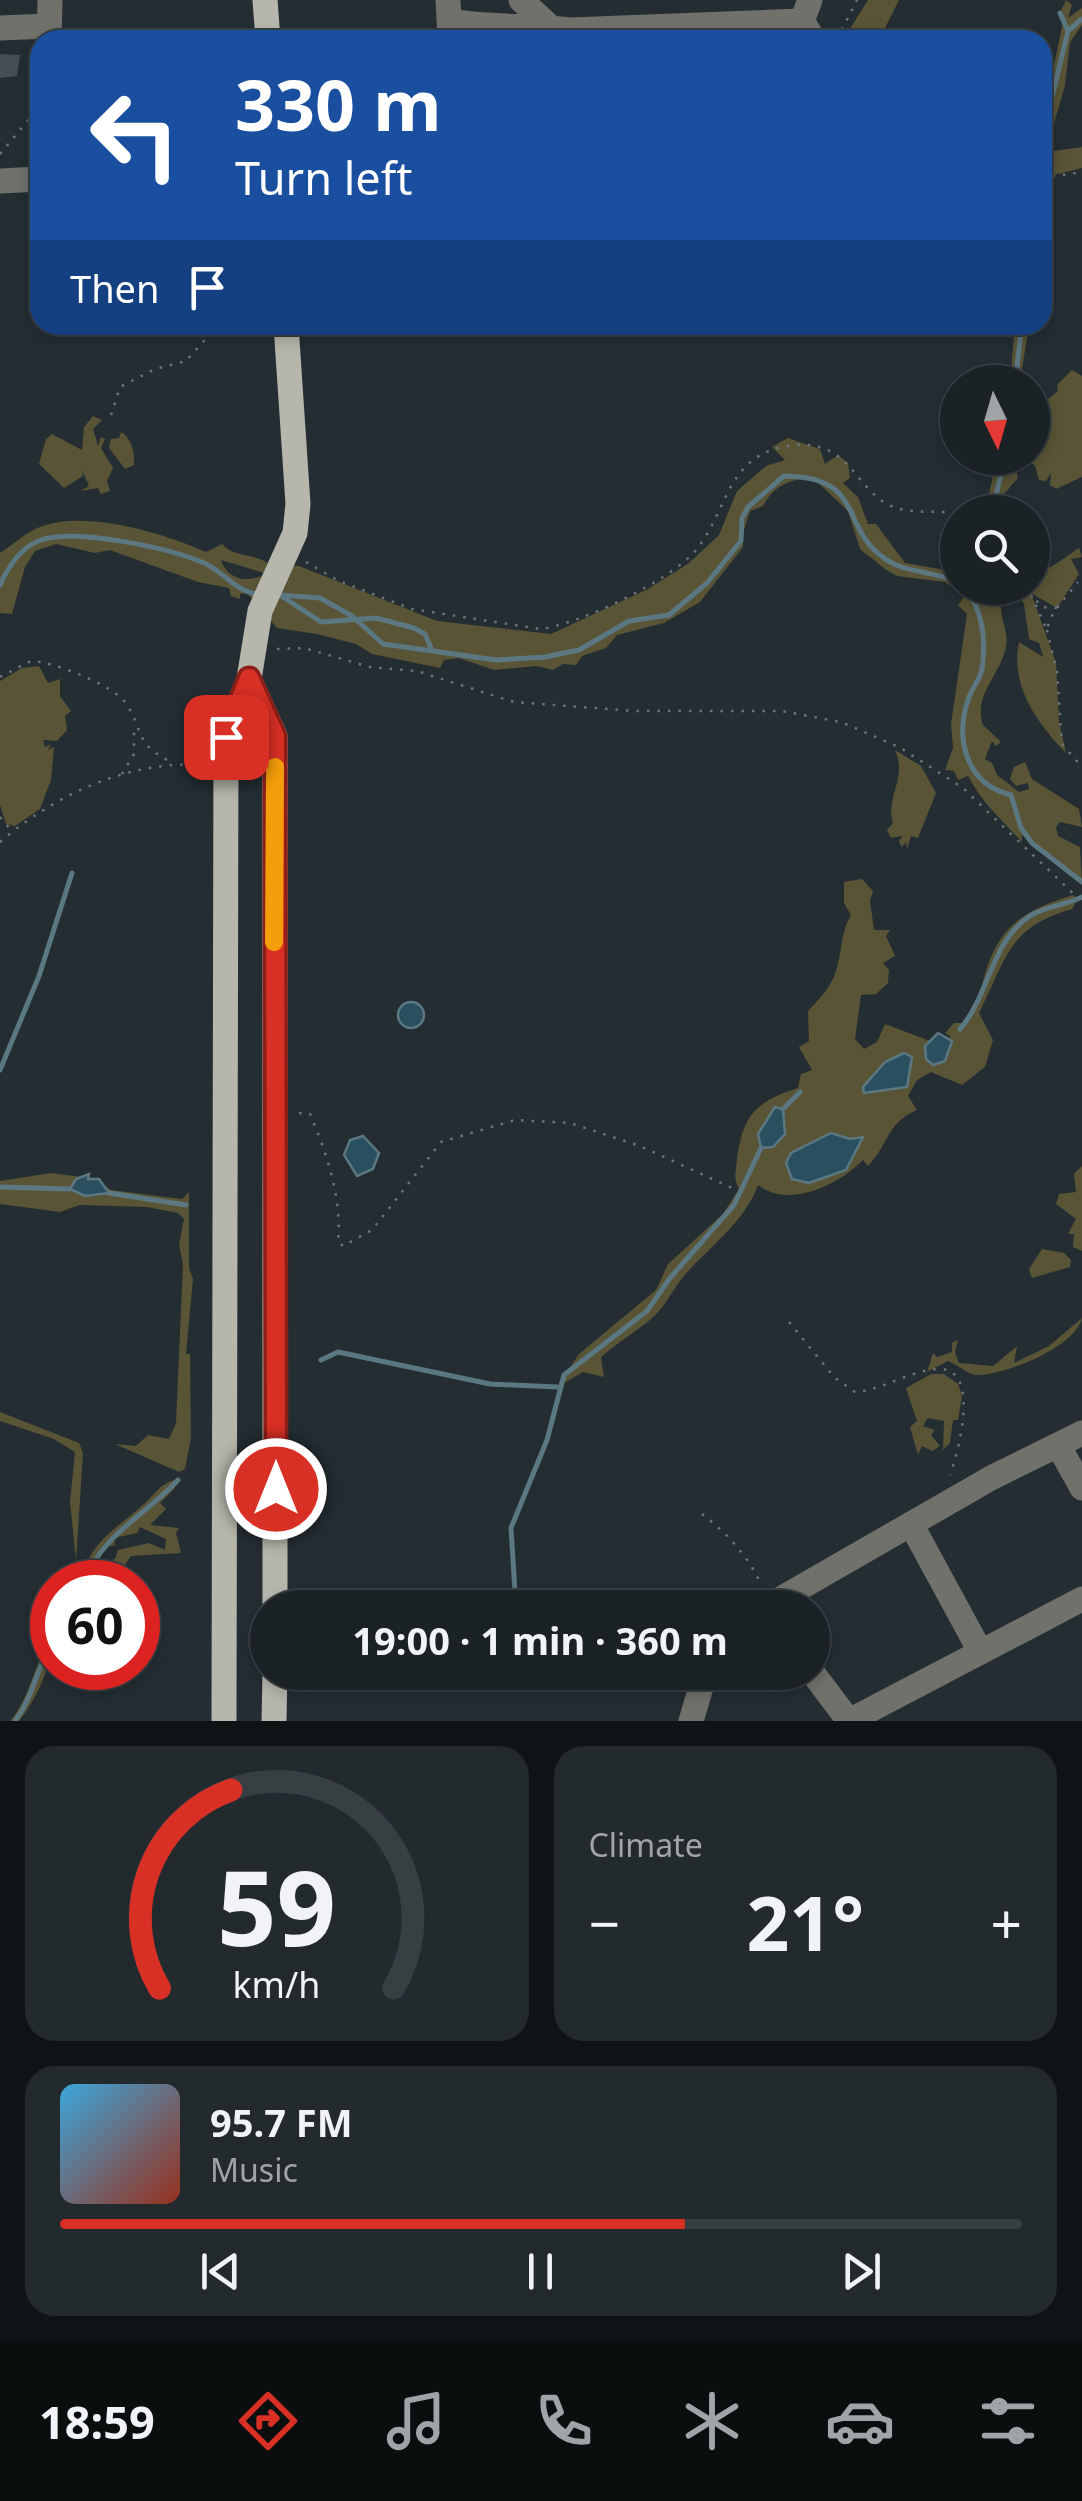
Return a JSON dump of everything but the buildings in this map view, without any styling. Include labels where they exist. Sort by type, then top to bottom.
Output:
[{"type":"main road","points":[[265,0],[267,30]]},
{"type":"main road","points":[[224,1721],[226,737],[249,678],[260,611],[285,558],[298,504],[287,335]]},
{"type":"main road","points":[[249,678],[275,736],[275,1590]]},
{"type":"main road","points":[[274,1721],[275,1690]]},
{"type":"street","points":[[49,30],[50,0]]},
{"type":"street","points":[[521,0],[548,25]]},
{"type":"street","points":[[449,20],[490,28],[548,25],[564,30]]},
{"type":"street","points":[[629,30],[707,22],[809,20]]},
{"type":"street","points":[[684,30],[707,22]]},
{"type":"street","points":[[0,28],[30,31]]},
{"type":"street","points":[[0,180],[30,179]]},
{"type":"street","points":[[796,1590],[1082,1433]]},
{"type":"street","points":[[1058,1445],[1082,1488]]},
{"type":"street","points":[[911,1524],[980,1651]]},
{"type":"street","points":[[826,1690],[849,1721],[1082,1599]]},
{"type":"street","points":[[691,1721],[701,1690]]},
{"type":"path","points":[[841,30],[856,0]]},
{"type":"path","points":[[0,154],[30,118]]},
{"type":"path","points":[[1052,176],[1082,172]]},
{"type":"path","points":[[111,415],[113,398],[120,387],[155,369],[186,361],[209,335]]},
{"type":"path","points":[[285,558],[412,609],[547,629],[648,585],[686,561],[698,547],[736,473],[780,448],[811,446],[838,455],[889,505],[940,511]]},
{"type":"path","points":[[1047,630],[1057,608],[1078,582]]},
{"type":"path","points":[[1036,605],[1058,672],[1062,744],[1082,767]]},
{"type":"path","points":[[1040,605],[1057,608]]},
{"type":"path","points":[[252,652],[292,648],[323,651],[370,667],[417,671],[514,702],[634,710],[781,711],[841,722],[899,747],[963,788],[1082,902]]},
{"type":"path","points":[[0,677],[30,661],[70,670],[123,700],[134,728],[150,749],[174,763]]},
{"type":"path","points":[[122,775],[134,754],[134,728]]},
{"type":"path","points":[[0,842],[64,798],[147,765],[226,766]]},
{"type":"path","points":[[0,817],[13,831]]},
{"type":"path","points":[[274,1109],[310,1114],[330,1168],[340,1221],[338,1242],[343,1246],[372,1230],[441,1142],[515,1120],[570,1123],[640,1146],[732,1188]]},
{"type":"path","points":[[788,1322],[836,1378],[855,1392],[918,1374],[946,1370],[957,1376],[964,1389],[950,1502]]},
{"type":"path","points":[[702,1514],[718,1526],[755,1571],[761,1590]]},
{"type":"shaded area","points":[[868,0],[899,0],[884,30],[849,30]]},
{"type":"shaded area","points":[[1066,0],[1072,5],[1068,18],[1082,8],[1082,25],[1070,42],[1065,85],[1052,131],[1052,75],[1063,22],[1060,13]]},
{"type":"shaded area","points":[[1082,147],[1082,168],[1052,176],[1052,151]]},
{"type":"shaded area","points":[[1014,335],[1027,335],[1023,365],[1011,365]]},
{"type":"shaded area","points":[[1072,370],[1082,376],[1082,477],[1056,489],[1050,485],[1050,397],[1058,391],[1057,385]]},
{"type":"shaded area","points":[[93,416],[102,420],[93,429],[98,446],[101,437],[105,439],[101,448],[113,468],[107,481],[110,491],[101,494],[98,488],[80,491],[89,486],[82,470],[83,476],[64,488],[39,464],[46,439],[52,434],[82,450],[84,427]]},
{"type":"shaded area","points":[[121,432],[134,454],[134,465],[125,469],[109,448],[111,439],[119,438]]},
{"type":"shaded area","points":[[788,438],[820,449],[825,464],[838,455],[848,463],[850,478],[843,483],[858,497],[868,524],[876,524],[905,563],[940,569],[940,581],[897,576],[860,549],[848,511],[811,476],[783,485],[763,506],[750,511],[743,547],[700,602],[664,623],[617,635],[606,648],[582,656],[576,665],[563,664],[553,670],[537,666],[494,670],[459,658],[444,660],[440,668],[372,654],[356,644],[277,628],[247,593],[240,594],[240,599],[231,596],[229,588],[198,582],[110,550],[95,553],[56,544],[35,551],[25,567],[12,614],[0,613],[0,553],[40,527],[80,521],[148,531],[206,552],[222,544],[269,564],[264,573],[221,560],[232,575],[240,578],[257,577],[283,564],[299,566],[437,621],[551,634],[648,589],[689,563],[719,535],[737,491],[766,466],[785,460],[772,447]]},
{"type":"shaded area","points":[[993,475],[1017,475],[1003,495],[989,495]]},
{"type":"shaded area","points":[[1079,548],[1082,557],[1071,559],[1079,574],[1057,608],[1050,604],[1051,567]]},
{"type":"shaded area","points":[[958,605],[1001,605],[1007,639],[982,704],[983,725],[1001,742],[996,746],[992,741],[985,759],[992,763],[997,775],[1019,792],[1029,789],[1028,783],[1016,786],[1010,779],[1014,767],[1025,762],[1032,779],[1079,809],[1082,827],[1060,822],[1056,827],[1058,836],[1080,847],[1082,882],[1022,835],[1022,842],[986,803],[968,776],[958,780],[954,771],[945,770],[953,748],[951,724],[967,614]]},
{"type":"shaded area","points":[[1024,605],[1035,605],[1056,663],[1059,722],[1066,753],[1036,716],[1022,688],[1017,658],[1019,642],[1043,657],[1039,643],[1029,639]]},
{"type":"shaded area","points":[[39,666],[48,683],[60,679],[60,696],[71,711],[65,716],[67,730],[57,741],[43,740],[45,747],[51,744],[48,750],[54,747],[51,780],[40,809],[15,826],[6,824],[0,805],[0,681],[22,668]]},
{"type":"shaded area","points":[[895,750],[921,766],[936,793],[918,838],[911,836],[907,849],[906,842],[902,847],[899,842],[902,836],[891,838],[887,830],[893,823],[892,805],[899,770]]},
{"type":"shaded area","points":[[862,879],[873,891],[870,901],[874,930],[890,930],[886,936],[895,956],[883,963],[889,970],[888,983],[876,994],[861,995],[855,1039],[864,1049],[877,1042],[885,1024],[930,1041],[925,1046],[926,1059],[933,1065],[949,1051],[950,1036],[945,1033],[954,1023],[966,1023],[973,1013],[990,960],[1005,933],[1040,907],[1073,895],[1078,899],[1072,909],[1050,917],[1021,936],[1004,961],[979,1013],[993,1040],[985,1067],[962,1085],[931,1072],[917,1080],[908,1096],[917,1110],[900,1121],[868,1166],[863,1160],[841,1178],[798,1194],[770,1192],[758,1185],[735,1223],[684,1276],[655,1316],[601,1357],[604,1377],[583,1372],[557,1387],[579,1354],[656,1290],[668,1264],[723,1214],[739,1189],[735,1179],[737,1159],[748,1121],[761,1105],[798,1088],[801,1074],[812,1070],[799,1047],[809,1041],[808,1011],[836,971],[851,915],[844,903],[844,882]]},
{"type":"shaded area","points":[[1082,1166],[1082,1251],[1073,1247],[1074,1234],[1068,1234],[1076,1219],[1056,1204],[1059,1194],[1076,1192],[1074,1174]]},
{"type":"shaded area","points":[[51,1173],[82,1177],[76,1179],[96,1196],[107,1193],[104,1185],[111,1190],[182,1199],[189,1192],[189,1268],[193,1279],[186,1354],[190,1354],[191,1438],[185,1469],[179,1472],[115,1444],[136,1446],[148,1435],[169,1439],[176,1423],[183,1264],[179,1245],[184,1219],[178,1213],[147,1207],[80,1205],[60,1212],[0,1204],[0,1181]]},
{"type":"shaded area","points":[[1042,1249],[1064,1253],[1071,1260],[1070,1267],[1032,1278],[1029,1269]]},
{"type":"shaded area","points":[[1082,1318],[1077,1329],[1054,1348],[1008,1369],[976,1375],[948,1361],[927,1372],[933,1353],[937,1357],[952,1352],[952,1343],[958,1340],[955,1352],[959,1363],[993,1366],[1017,1346],[1014,1363],[1049,1346]]},
{"type":"shaded area","points":[[931,1374],[944,1374],[958,1384],[962,1396],[950,1443],[943,1450],[944,1421],[928,1418],[923,1426],[935,1430],[931,1435],[940,1446],[932,1451],[922,1446],[918,1455],[910,1427],[917,1421],[906,1388]]},
{"type":"shaded area","points":[[0,1412],[79,1443],[83,1453],[76,1560],[70,1502],[75,1452],[54,1439],[0,1421]]},
{"type":"shaded area","points":[[174,1480],[175,1488],[160,1503],[166,1509],[150,1525],[179,1528],[176,1533],[181,1553],[112,1560],[118,1550],[149,1543],[165,1550],[166,1539],[140,1527],[137,1533],[114,1538],[115,1545],[105,1547],[97,1560],[88,1560],[104,1539],[161,1487]]},
{"type":"shaded area","points":[[30,1684],[30,1690],[38,1690],[19,1721],[10,1721]]},
{"type":"water","points":[[411,1002],[420,1006],[424,1015],[420,1024],[411,1028],[402,1024],[398,1015],[402,1006]]},
{"type":"water","points":[[938,1033],[952,1041],[945,1061],[933,1065],[926,1059],[925,1046]]},
{"type":"water","points":[[904,1053],[912,1057],[907,1087],[864,1093],[863,1087],[885,1062]]},
{"type":"water","points":[[775,1107],[783,1109],[785,1134],[773,1147],[761,1148],[758,1134]]},
{"type":"water","points":[[831,1133],[850,1139],[863,1137],[846,1170],[809,1183],[792,1179],[786,1163],[791,1153]]},
{"type":"water","points":[[363,1136],[379,1153],[373,1169],[357,1176],[344,1155],[350,1140]]},
{"type":"water","points":[[89,1174],[88,1179],[99,1179],[109,1193],[85,1196],[70,1189],[76,1179]]},
{"type":"waterway","points":[[1060,13],[1068,31]]},
{"type":"waterway","points":[[1052,97],[1068,31],[1082,19]]},
{"type":"waterway","points":[[1017,365],[1021,335]]},
{"type":"waterway","points":[[996,495],[1001,475]]},
{"type":"waterway","points":[[278,595],[320,598],[352,616],[383,644],[496,660],[579,650],[629,621],[669,615],[707,583],[741,541],[742,518],[748,507],[784,476],[828,485],[840,494],[870,546],[884,558],[940,576]]},
{"type":"waterway","points":[[0,585],[27,547],[41,540],[77,536],[123,541],[188,557],[257,594]]},
{"type":"waterway","points":[[283,597],[321,622],[376,618],[414,628],[425,634],[431,648]]},
{"type":"waterway","points":[[975,605],[984,647],[981,673],[965,713],[964,744],[968,758],[983,781],[1011,795],[1021,828],[1032,843],[1082,882]]},
{"type":"waterway","points":[[0,1070],[39,976],[72,873]]},
{"type":"waterway","points":[[960,1029],[978,1001],[998,954],[1017,927],[1036,913],[1082,897]]},
{"type":"waterway","points":[[783,1109],[800,1092]]},
{"type":"waterway","points":[[515,1590],[511,1528],[547,1440],[564,1375],[647,1311],[670,1278],[734,1205],[761,1148]]},
{"type":"waterway","points":[[0,1187],[70,1189]]},
{"type":"waterway","points":[[109,1193],[186,1205]]},
{"type":"waterway","points":[[321,1360],[338,1352],[490,1384],[557,1387]]},
{"type":"waterway","points":[[96,1560],[112,1539],[178,1480]]},
{"type":"waterway","points":[[15,1721],[31,1690]]},
{"type":"slow traffic","points":[[274,942],[275,767]]},
{"type":"route","points":[[226,737],[249,678],[275,736],[276,1489]]}]
